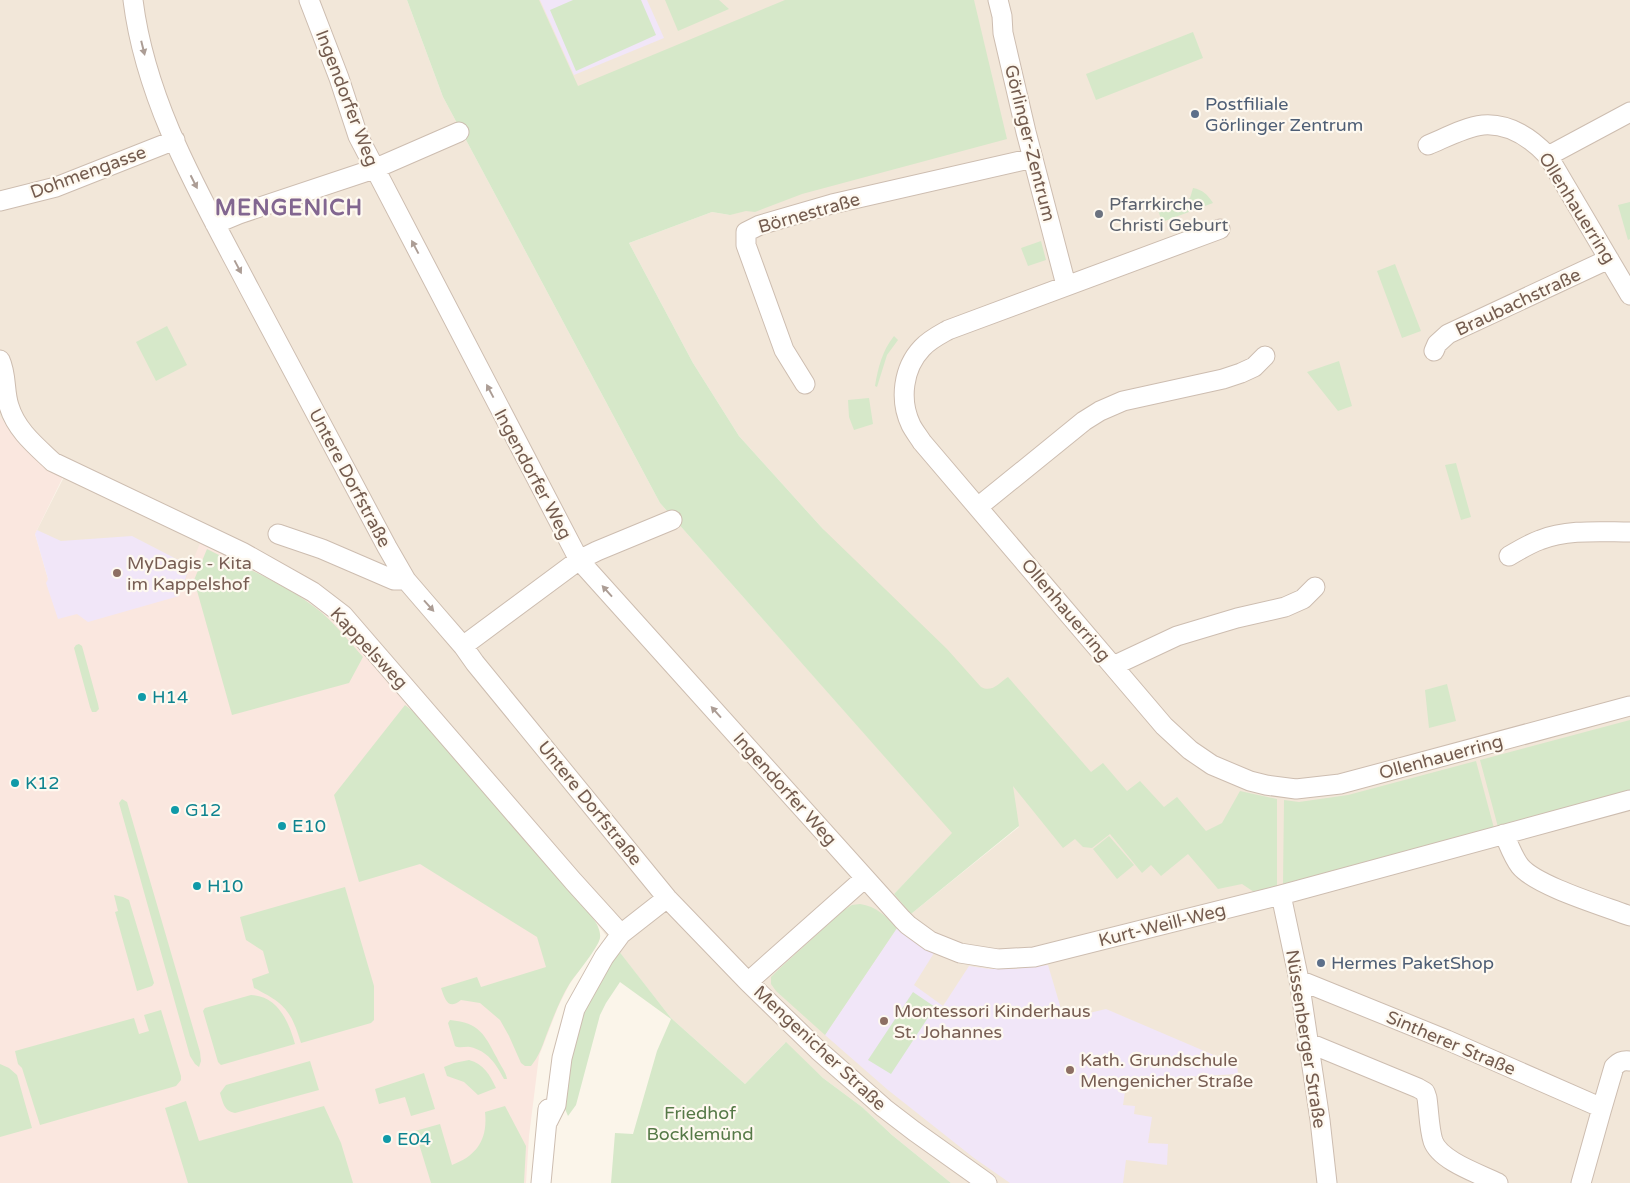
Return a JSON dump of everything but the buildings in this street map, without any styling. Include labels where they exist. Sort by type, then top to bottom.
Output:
[{"type":"street","name":"Untere Dorfstraße","points":[[133,0],[151,82],[183,161],[406,580],[463,646],[667,898]]},
{"type":"street","name":"Ingendorfer Weg","points":[[309,0],[339,78],[358,136],[579,560],[865,878]]},
{"type":"street","name":"Görlinger-Zentrum","points":[[998,0],[1005,42],[1066,285]]},
{"type":"street","points":[[1548,156],[1630,112]]},
{"type":"street","name":"Ollenhauerring","points":[[1428,145],[1470,128],[1484,125],[1502,127],[1517,132],[1535,142],[1548,156],[1630,295]]},
{"type":"street","points":[[215,224],[374,168],[459,132]]},
{"type":"street","name":"Dohmengasse","points":[[0,202],[56,187],[175,140]]},
{"type":"street","name":"Börnestraße","points":[[805,384],[784,350],[746,245],[746,232],[760,225],[832,204],[1033,158]]},
{"type":"street","name":"Ollenhauerring","points":[[1220,229],[948,330],[922,348],[906,376],[904,392],[911,425],[922,442],[1164,726],[1190,750],[1212,765],[1238,776],[1253,782],[1283,788],[1317,788],[1340,784],[1630,706]]},
{"type":"street","name":"Braubachstraße","points":[[1434,351],[1437,344],[1448,334],[1609,259]]},
{"type":"street","points":[[978,507],[1084,421],[1100,412],[1123,401],[1223,379],[1254,367],[1265,356]]},
{"type":"street","points":[[0,360],[5,376],[5,406]]},
{"type":"street","name":"Kappelsweg","points":[[5,406],[32,443],[53,462],[242,552],[313,592],[343,615],[622,934]]},
{"type":"street","points":[[463,646],[579,560],[672,520]]},
{"type":"street","points":[[1509,556],[1542,539],[1567,534],[1630,532]]},
{"type":"street","points":[[278,534],[322,549],[394,580],[406,580]]},
{"type":"street","points":[[1113,666],[1177,636],[1237,618],[1285,607],[1303,599],[1315,588]]},
{"type":"street","name":"Kurt-Weill-Weg","points":[[865,878],[908,925],[930,941],[960,953],[998,959],[1034,957],[1281,896],[1630,800]]},
{"type":"street","points":[[1504,834],[1521,867],[1537,880],[1630,916]]},
{"type":"street","points":[[748,982],[865,878]]},
{"type":"street","name":"Nüssenberger Straße","points":[[1281,896],[1299,980],[1327,1183]]},
{"type":"street","points":[[541,1183],[548,1121],[556,1105],[562,1058],[575,1009],[604,957],[622,934],[667,898]]},
{"type":"street","name":"Mengenicher Straße","points":[[667,898],[748,982],[818,1050],[884,1108],[987,1183]]},
{"type":"street","name":"Sintherer Straße","points":[[1299,980],[1447,1040],[1602,1108]]},
{"type":"street","points":[[1309,1043],[1425,1092],[1433,1140],[1437,1150],[1447,1158],[1498,1183]]},
{"type":"street","points":[[1581,1183],[1614,1067],[1624,1060],[1630,1061]]},
{"type":"shaded area","points":[[0,0],[407,0],[443,97],[660,503],[953,833],[894,894],[911,914],[1019,827],[823,529],[739,436],[693,363],[629,243],[712,212],[730,215],[526,107],[486,0],[1630,0],[1630,1183],[951,1183],[892,1135],[862,1107],[823,1078],[785,1043],[745,1084],[671,1018],[579,901],[340,628],[322,611],[179,596],[35,534],[64,477],[37,457],[0,417]]},
{"type":"shaded area","points":[[540,0],[647,0],[664,38],[574,75]]},
{"type":"shaded area","points":[[0,417],[37,457],[64,475],[35,534],[48,579],[77,614],[179,596],[200,543],[299,594],[322,611],[340,628],[590,915],[599,930],[600,938],[569,985],[558,1007],[539,1056],[529,1136],[526,1183],[0,1183]]},
{"type":"shaded area","name":"MyDagis - Kita im Kappelshof","points":[[37,530],[61,541],[132,536],[190,566],[179,596],[88,622],[77,614],[58,619],[46,583],[48,579],[35,534]]},
{"type":"shaded area","name":"Kath. Grundschule Mengenicher Straße","points":[[897,928],[934,953],[914,985],[943,1006],[969,966],[990,969],[1013,969],[1048,965],[1064,1019],[1106,1009],[1237,1065],[1238,1074],[1127,1078],[1123,1105],[1135,1106],[1134,1114],[1152,1117],[1148,1143],[1168,1144],[1167,1165],[1126,1160],[1123,1183],[1010,1183],[974,1158],[888,1090],[825,1035]]},
{"type":"green space","points":[[407,0],[539,0],[578,86],[785,0],[974,0],[1007,139],[802,194],[755,212],[746,211],[730,215],[712,212],[629,243],[693,363],[739,436],[823,529],[947,649],[981,687],[985,689],[992,688],[1008,677],[1091,772],[1103,763],[1127,791],[1140,781],[1164,807],[1177,797],[1206,831],[1222,823],[1240,791],[1277,799],[1277,886],[1254,892],[1242,884],[1218,889],[1188,854],[1161,876],[1151,865],[1142,873],[1110,834],[1092,848],[1083,847],[1075,839],[1063,848],[1013,786],[1019,826],[911,914],[894,894],[952,833],[660,503],[443,97]]},
{"type":"green space","points":[[573,0],[641,0],[656,35],[576,71],[550,10]]},
{"type":"green space","points":[[665,0],[719,0],[729,9],[678,31]]},
{"type":"green space","points":[[1193,32],[1203,58],[1096,100],[1086,74]]},
{"type":"green space","points":[[1193,188],[1204,193],[1213,203],[1162,222],[1158,210],[1190,198]]},
{"type":"green space","points":[[1630,202],[1630,239],[1628,240],[1618,205]]},
{"type":"green space","points":[[1041,241],[1046,260],[1028,266],[1021,248]]},
{"type":"green space","points":[[1395,264],[1421,331],[1402,338],[1377,271]]},
{"type":"green space","points":[[167,326],[187,365],[156,381],[136,342]]},
{"type":"green space","points":[[894,336],[898,340],[887,355],[877,387],[875,386],[881,360]]},
{"type":"green space","points":[[1339,361],[1352,406],[1338,411],[1307,372]]},
{"type":"green space","points":[[869,398],[873,424],[854,430],[849,417],[848,400]]},
{"type":"green space","points":[[1456,463],[1471,517],[1461,520],[1445,465]]},
{"type":"green space","points":[[207,549],[280,585],[308,602],[327,617],[363,657],[349,683],[232,715],[194,580]]},
{"type":"green space","points":[[79,644],[82,646],[98,704],[99,709],[96,712],[92,712],[90,707],[74,648]]},
{"type":"green space","points":[[1447,684],[1456,721],[1429,728],[1425,690]]},
{"type":"green space","points":[[405,705],[414,712],[579,901],[599,928],[600,938],[566,989],[540,1051],[531,1066],[525,1066],[521,1063],[500,1020],[480,1003],[461,1000],[450,1004],[446,1000],[441,988],[477,977],[481,987],[546,967],[537,937],[420,864],[359,882],[334,795]]},
{"type":"green space","points":[[1630,720],[1630,791],[1498,827],[1480,760]]},
{"type":"green space","points":[[1476,761],[1494,828],[1283,884],[1284,800],[1299,802],[1348,795]]},
{"type":"green space","points":[[122,799],[127,802],[200,1052],[201,1061],[199,1067],[190,1056],[119,803]]},
{"type":"green space","points":[[1109,836],[1134,865],[1117,879],[1093,849]]},
{"type":"green space","points":[[345,887],[374,986],[374,1020],[371,1023],[301,1043],[294,1023],[285,1009],[273,998],[254,988],[252,979],[269,973],[263,951],[246,940],[240,917]]},
{"type":"green space","points":[[114,895],[129,900],[154,983],[152,986],[137,991],[115,912],[118,911]]},
{"type":"green space","points":[[860,904],[876,910],[897,928],[825,1035],[776,991],[771,984],[771,977],[844,910],[852,905]]},
{"type":"green space","name":"Friedhof Bocklemünd","points":[[618,950],[671,1018],[745,1084],[786,1042],[823,1078],[862,1107],[892,1135],[951,1183],[611,1183],[615,1133],[633,1134],[657,1051],[671,1019],[620,982],[600,1015],[576,1105],[568,1116],[560,1097],[580,1006]]},
{"type":"green space","points":[[913,992],[935,1007],[891,1074],[868,1060]]},
{"type":"green space","points":[[251,995],[260,996],[275,1005],[286,1019],[295,1044],[221,1065],[218,1062],[203,1011],[205,1008]]},
{"type":"green space","points":[[161,1010],[181,1076],[181,1080],[176,1086],[40,1125],[15,1051],[134,1018],[139,1034],[149,1031],[144,1015]]},
{"type":"green space","points":[[450,1020],[468,1024],[480,1031],[488,1042],[507,1079],[504,1079],[487,1055],[470,1047],[455,1046],[448,1023]]},
{"type":"green space","points":[[469,1060],[479,1064],[486,1071],[496,1088],[478,1095],[464,1082],[447,1076],[444,1067]]},
{"type":"green space","points":[[310,1061],[319,1090],[235,1113],[224,1106],[220,1093],[226,1085]]},
{"type":"green space","points":[[0,1064],[9,1068],[17,1075],[32,1128],[0,1137]]},
{"type":"green space","points":[[424,1073],[435,1109],[411,1116],[405,1097],[379,1104],[375,1089]]},
{"type":"green space","points":[[186,1101],[199,1141],[324,1106],[341,1143],[353,1183],[188,1183],[165,1108]]},
{"type":"green space","points":[[505,1106],[526,1146],[524,1183],[431,1183],[415,1131],[440,1124],[452,1165],[468,1157],[479,1145],[485,1130],[485,1112]]},
{"type":"place","name":"Postfiliale Görlinger Zentrum","points":[[1195,114]]},
{"type":"place","name":"Pfarrkirche Christi Geburt","points":[[1099,214]]},
{"type":"place","name":"MyDagis - Kita im Kappelshof","points":[[117,573]]},
{"type":"place","name":"H14","points":[[142,697]]},
{"type":"place","name":"K12","points":[[15,783]]},
{"type":"place","name":"G12","points":[[175,810]]},
{"type":"place","name":"E10","points":[[282,826]]},
{"type":"place","name":"H10","points":[[197,886]]},
{"type":"place","name":"Hermes PaketShop","points":[[1321,963]]},
{"type":"place","name":"Montessori Kinderhaus St. Johannes","points":[[884,1021]]},
{"type":"place","name":"Kath. Grundschule Mengenicher Straße","points":[[1070,1070]]},
{"type":"place","name":"E04","points":[[387,1139]]},
{"type":"district","name":"MENGENICH","points":[[289,207]]}]
